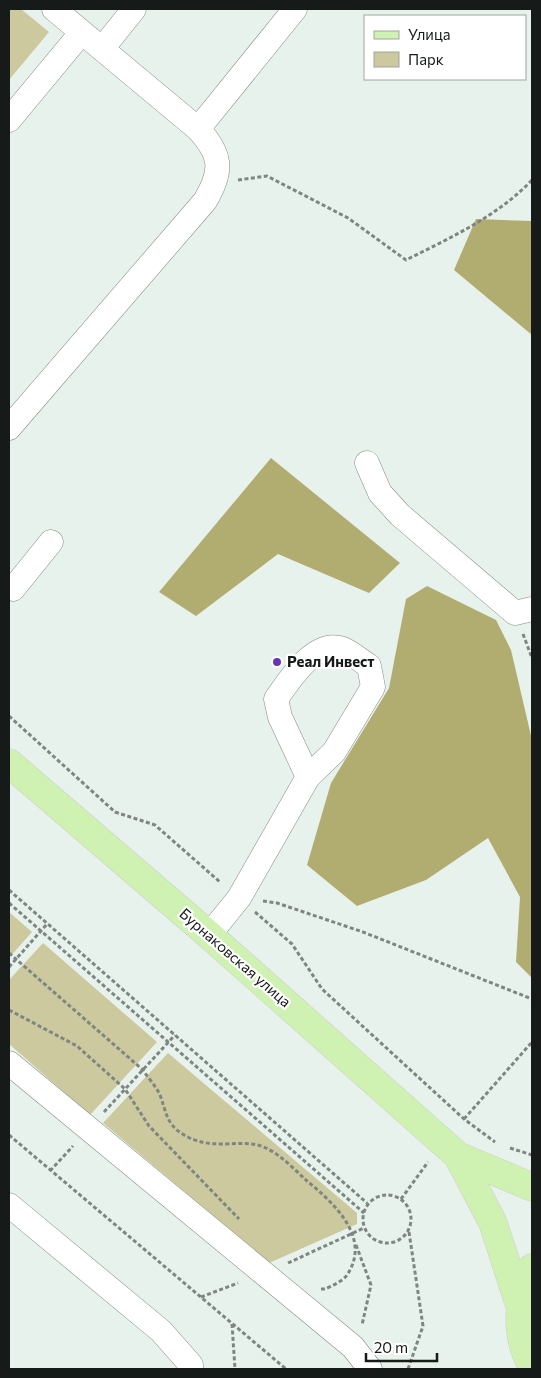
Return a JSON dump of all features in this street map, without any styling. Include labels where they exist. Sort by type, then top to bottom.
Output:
[{"type":"main road","name":"Бурнаковская улица","points":[[9,763],[209,935],[458,1156]]},
{"type":"main road","points":[[458,1156],[532,1187]]},
{"type":"main road","points":[[458,1156],[493,1223],[520,1306]]},
{"type":"main road","points":[[526,1362],[520,1329],[520,1306],[532,1268]]},
{"type":"street","points":[[9,428],[200,208],[215,184],[218,164],[212,144],[198,129],[54,9]]},
{"type":"street","points":[[102,49],[134,9]]},
{"type":"street","points":[[198,129],[295,9]]},
{"type":"street","points":[[9,120],[82,32]]},
{"type":"street","points":[[367,463],[380,493],[400,515],[515,613],[532,609]]},
{"type":"street","points":[[9,586],[13,589],[51,542]]},
{"type":"street","points":[[209,935],[239,898],[308,777],[334,752],[373,687],[369,666],[342,648],[324,649],[298,668],[276,699],[280,716],[308,777]]},
{"type":"street","points":[[9,1063],[353,1347],[370,1369]]},
{"type":"street","points":[[9,1205],[161,1331],[190,1365],[191,1369]]},
{"type":"path","points":[[215,184],[267,176],[348,218],[406,260],[461,233],[520,193],[532,180]]},
{"type":"path","points":[[9,716],[115,812],[155,825],[292,944],[322,989],[464,1119],[498,1144]]},
{"type":"path","points":[[9,890],[367,1203]]},
{"type":"path","points":[[239,898],[277,903],[363,932],[532,999]]},
{"type":"path","points":[[9,903],[364,1213]]},
{"type":"path","points":[[9,967],[47,924]]},
{"type":"path","points":[[9,954],[143,1070],[159,1094],[170,1125],[183,1135],[207,1145],[265,1147],[284,1160],[334,1203],[355,1242],[371,1286],[362,1326]]},
{"type":"path","points":[[9,1010],[77,1046],[125,1089],[149,1126],[243,1223]]},
{"type":"path","points":[[50,1171],[175,1036]]},
{"type":"path","points":[[464,1119],[532,1042]]},
{"type":"path","points":[[9,1136],[286,1369]]},
{"type":"path","points":[[507,1147],[532,1155]]},
{"type":"path","points":[[401,1199],[429,1161]]},
{"type":"path","points":[[408,1369],[422,1326],[409,1232],[412,1223],[410,1213],[401,1199],[390,1195],[378,1196],[367,1203],[364,1213],[364,1228],[375,1240],[396,1242],[409,1232]]},
{"type":"path","points":[[317,1288],[325,1289],[347,1277],[355,1258],[355,1242]]},
{"type":"path","points":[[232,1323],[235,1369]]},
{"type":"green space","points":[[9,9],[21,9],[49,32],[9,80]]},
{"type":"green space","points":[[9,912],[32,932],[9,958]]},
{"type":"green space","points":[[43,943],[157,1042],[90,1115],[9,1044],[9,980]]},
{"type":"green space","points":[[168,1053],[357,1213],[357,1224],[269,1263],[103,1123]]},
{"type":"shaded area","points":[[476,219],[532,221],[532,335],[454,270]]},
{"type":"shaded area","points":[[271,458],[400,563],[369,593],[278,554],[196,616],[159,592]]},
{"type":"shaded area","points":[[427,586],[496,620],[511,650],[532,740],[532,978],[516,962],[520,897],[488,838],[426,880],[357,906],[307,865],[331,783],[389,688],[406,599]]},
{"type":"place","name":"Реал Инвест","points":[[277,662]]}]
